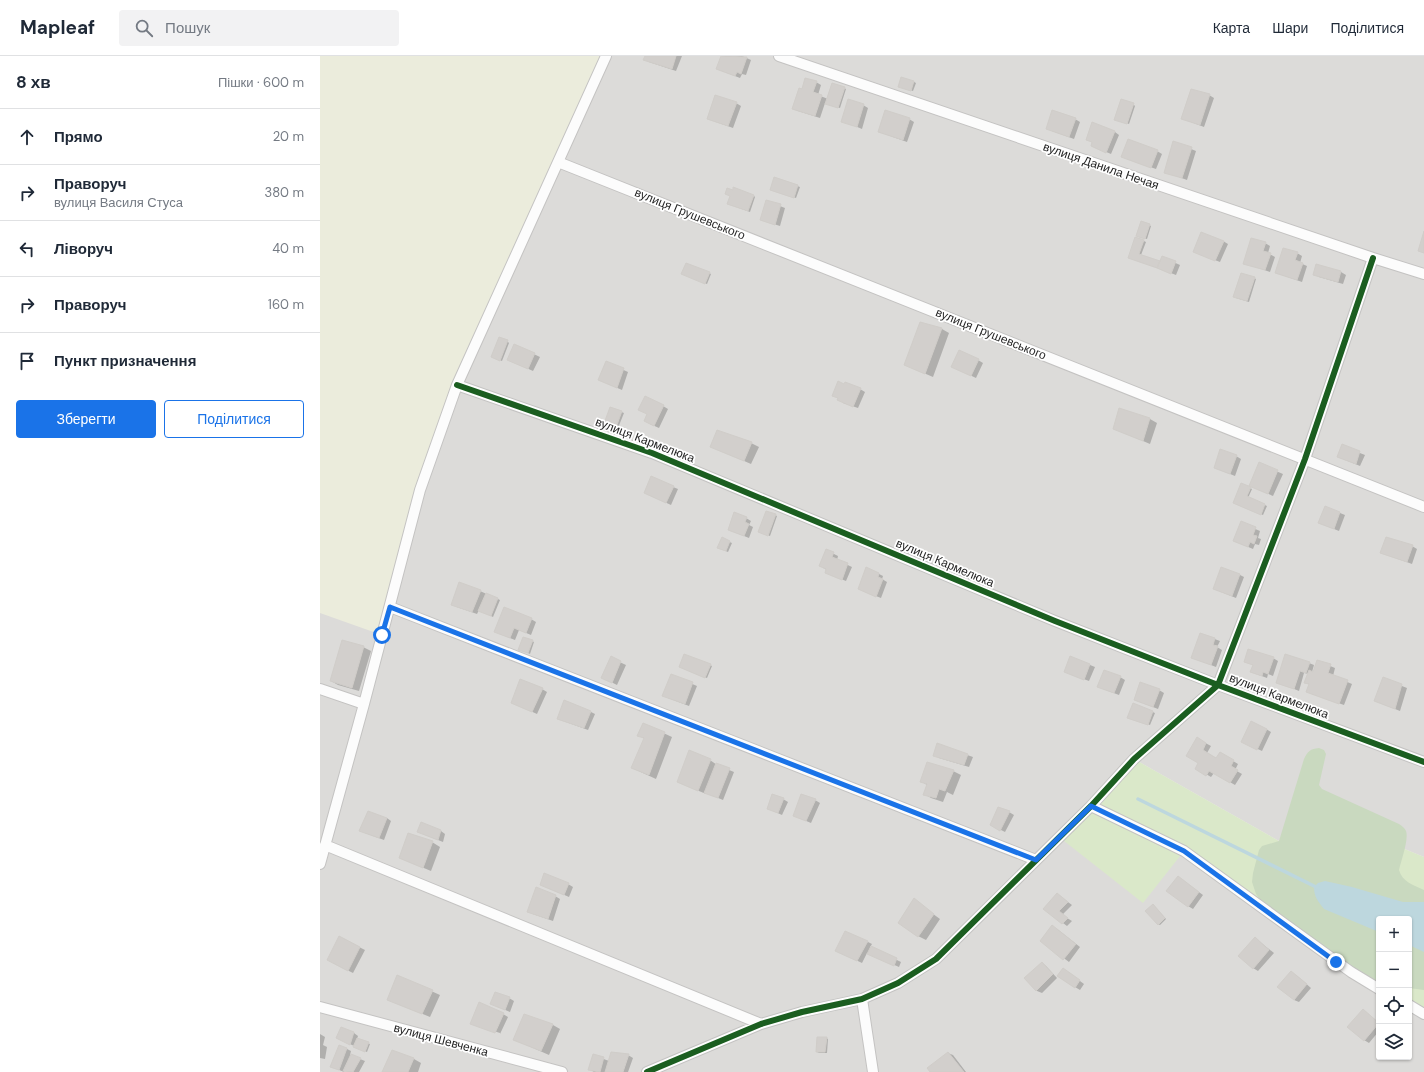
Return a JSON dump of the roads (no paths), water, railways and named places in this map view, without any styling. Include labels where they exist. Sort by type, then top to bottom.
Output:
[{"type":"street","points":[[320,864],[390,607],[420,490],[457,385],[606,56]]},
{"type":"street","name":"вулиця Данила Нечая","points":[[779,56],[1424,274]]},
{"type":"street","name":"вулиця Грушевського","points":[[558,162],[1424,507]]},
{"type":"street","points":[[647,1072],[761,1024],[802,1012],[862,1000],[898,983],[936,959],[1091,806],[1134,759],[1218,685],[1305,459],[1373,258]]},
{"type":"street","name":"вулиця Кармелюка","points":[[457,385],[652,453],[1055,621],[1218,685],[1424,762]]},
{"type":"street","points":[[390,607],[1036,860]]},
{"type":"street","points":[[320,689],[364,704]]},
{"type":"street","points":[[1091,806],[1184,851],[1351,972],[1377,988]]},
{"type":"street","points":[[325,844],[761,1024]]},
{"type":"street","points":[[862,1000],[873,1072]]},
{"type":"street","name":"вулиця Шевченка","points":[[320,1007],[562,1072]]},
{"type":"street","points":[[1412,1007],[1424,1014]]},
{"type":"water","points":[[1325,881],[1352,887],[1403,902],[1424,902],[1424,952],[1412,946],[1412,916],[1376,916],[1376,931],[1324,909],[1318,901],[1314,890],[1314,887],[1318,883]]},
{"type":"waterway","points":[[1138,799],[1318,888]]}]
